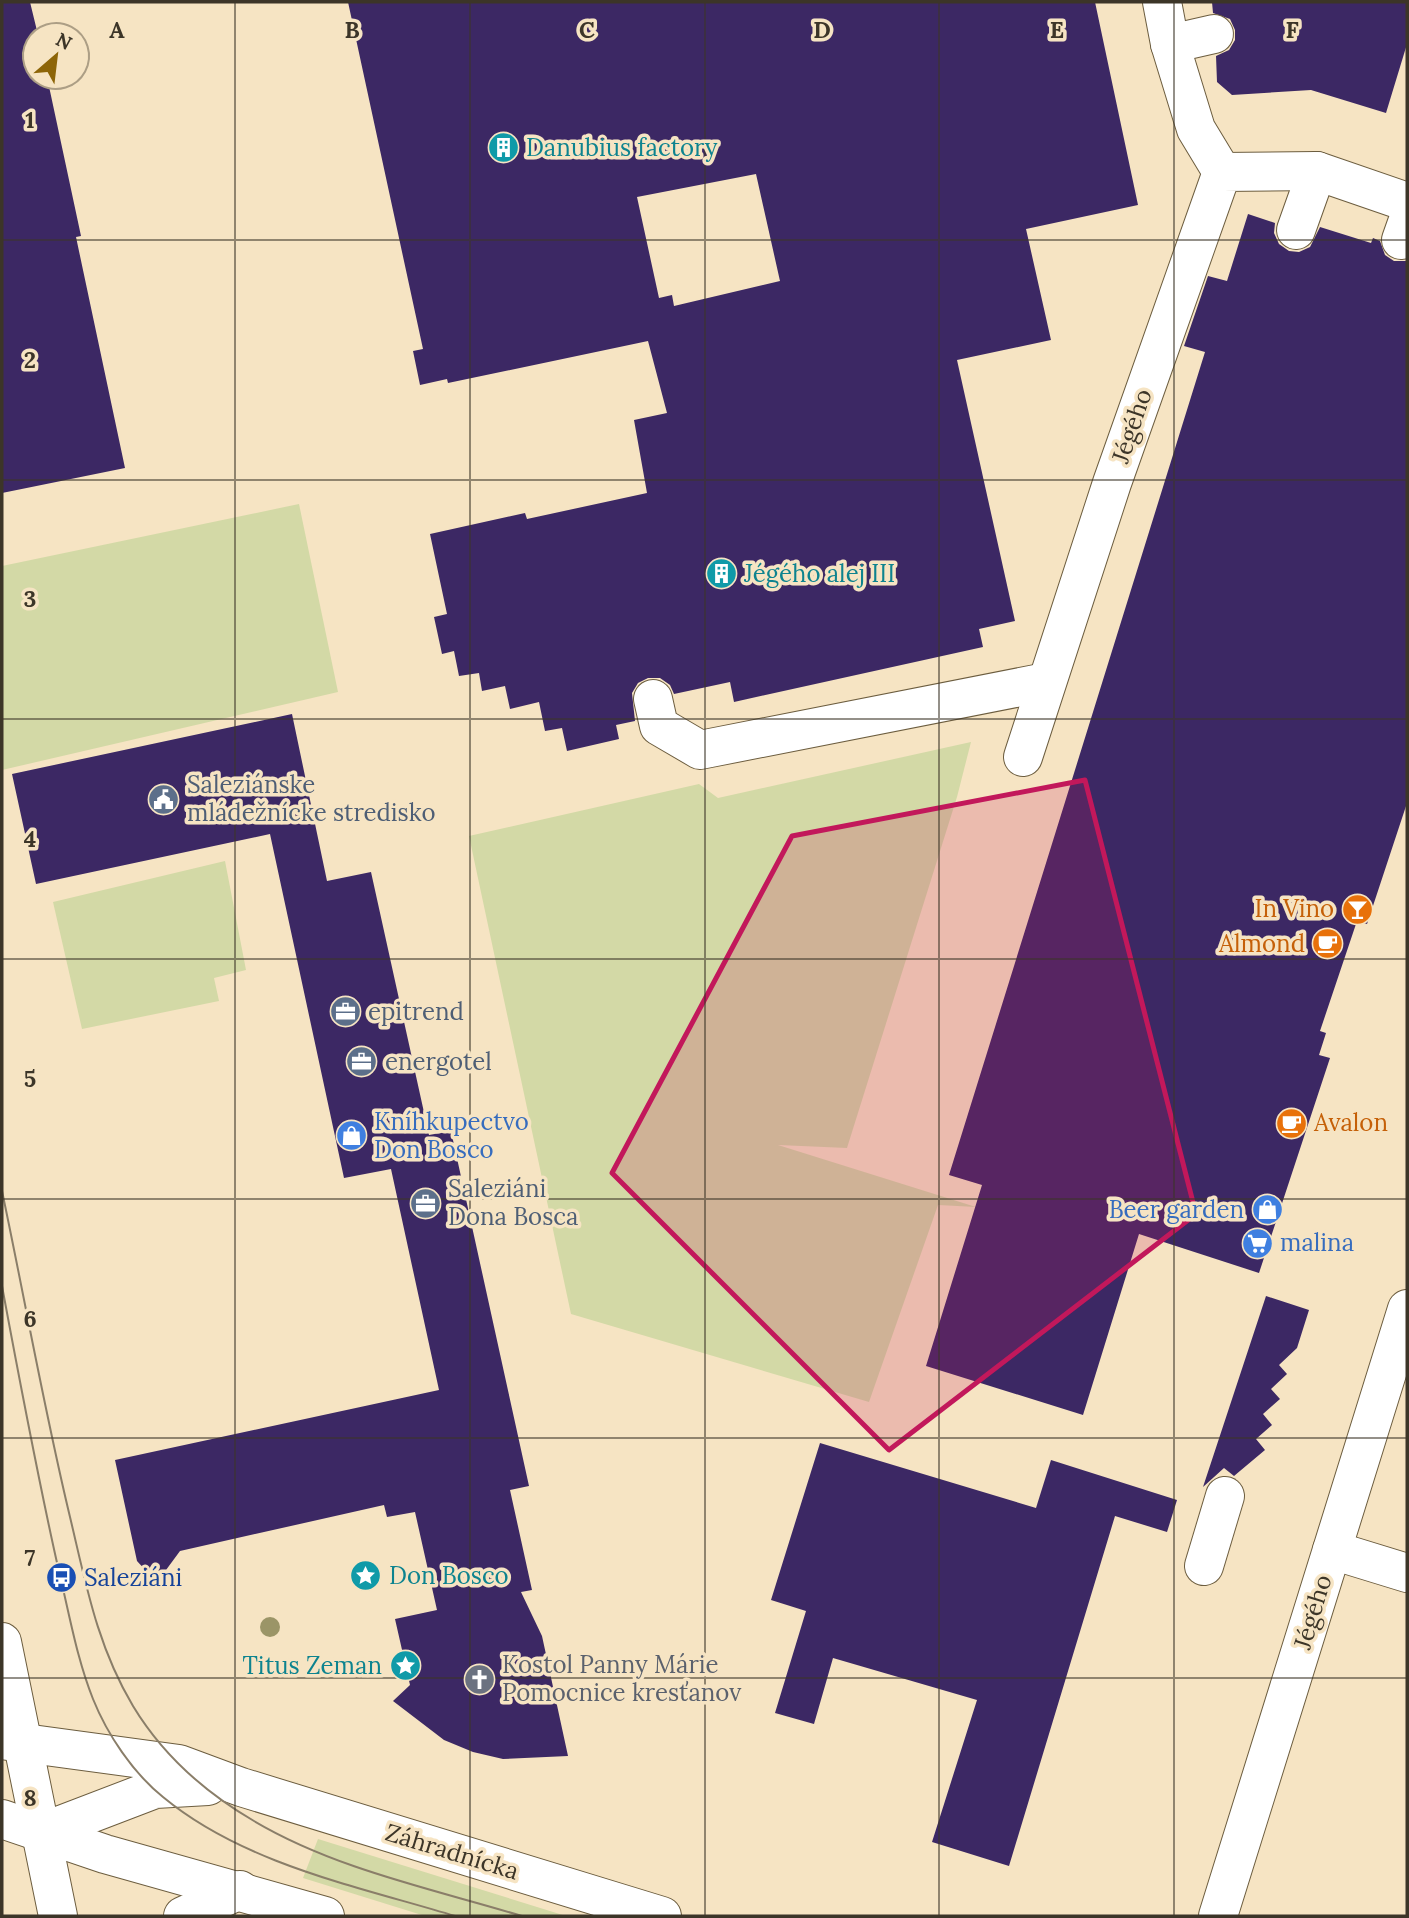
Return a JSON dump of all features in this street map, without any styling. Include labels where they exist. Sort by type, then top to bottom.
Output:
[{"type":"street","points":[[1163,2],[1170,44],[1196,130],[1222,172],[1317,172],[1407,202]]},
{"type":"street","points":[[1170,44],[1214,34]]},
{"type":"street","name":"Jégého","points":[[1023,757],[1046,682],[1222,172]]},
{"type":"street","points":[[1296,230],[1317,172]]},
{"type":"street","points":[[653,699],[659,726],[700,750],[1046,682]]},
{"type":"street","name":"Jégého","points":[[1218,1916],[1407,1309]]},
{"type":"street","points":[[1204,1566],[1225,1496]]},
{"type":"street","points":[[1332,1550],[1407,1573]]},
{"type":"street","points":[[2,1642],[11,1740],[40,1833],[58,1916]]},
{"type":"street","name":"Záhradnícka","points":[[11,1740],[179,1764],[241,1787],[662,1916]]},
{"type":"street","name":"Záhradnícka","points":[[40,1833],[155,1789],[241,1787]]},
{"type":"street","points":[[2,1819],[40,1833],[325,1916]]},
{"type":"street","points":[[183,1916],[240,1891]]},
{"type":"highlighted area","points":[[1085,780],[1196,1214],[889,1450],[612,1173],[792,836]]},
{"type":"green space","points":[[299,504],[338,692],[2,770],[2,566]]},
{"type":"green space","points":[[971,742],[957,797],[847,1148],[778,1145],[976,1207],[938,1205],[869,1402],[571,1314],[469,836],[699,784],[718,798]]},
{"type":"green space","points":[[225,861],[246,970],[214,978],[219,1001],[82,1029],[53,902]]},
{"type":"green space","points":[[318,1839],[566,1916],[425,1916],[303,1878]]},
{"type":"building","points":[[2,2],[30,2],[35,21],[21,21],[21,91],[50,91],[81,236],[76,237],[125,468],[2,493]]},
{"type":"building","points":[[348,2],[1095,2],[1138,205],[1026,229],[1051,340],[957,360],[1015,621],[979,629],[983,647],[734,702],[730,682],[674,694],[670,685],[660,678],[648,678],[638,683],[632,693],[635,721],[616,725],[619,739],[567,751],[562,728],[545,731],[539,702],[510,709],[505,686],[482,691],[479,673],[459,676],[454,651],[442,654],[434,617],[447,614],[430,534],[525,513],[527,519],[647,493],[634,420],[667,413],[648,341],[448,383],[447,379],[420,385],[413,351],[423,349]],"holes":[[[756,174],[780,281],[674,306],[672,295],[659,298],[637,197]]]},
{"type":"building","points":[[1212,2],[1407,2],[1407,44],[1386,113],[1311,90],[1232,95],[1217,82],[1216,56],[1229,50],[1235,40],[1235,30],[1230,19],[1213,13]]},
{"type":"building","points":[[1248,214],[1275,223],[1274,233],[1279,244],[1289,251],[1299,252],[1310,247],[1320,227],[1371,243],[1373,238],[1380,241],[1385,255],[1394,261],[1407,261],[1407,803],[1367,924],[1357,921],[1320,1031],[1326,1033],[1319,1055],[1330,1058],[1259,1273],[1139,1234],[1083,1415],[926,1366],[982,1185],[949,1175],[1205,352],[1184,346],[1208,276],[1227,281]]},
{"type":"building","points":[[292,714],[327,881],[371,872],[429,1135],[451,1131],[529,1486],[510,1490],[532,1590],[521,1592],[542,1636],[568,1756],[503,1759],[473,1752],[444,1740],[393,1701],[410,1685],[395,1619],[437,1610],[415,1512],[387,1517],[384,1505],[180,1551],[166,1570],[157,1574],[148,1573],[137,1561],[115,1460],[439,1390],[391,1169],[344,1178],[270,834],[36,884],[12,774]]},
{"type":"building","points":[[1266,1296],[1309,1310],[1297,1348],[1279,1365],[1287,1374],[1271,1389],[1280,1399],[1263,1414],[1272,1425],[1256,1439],[1265,1450],[1234,1476],[1224,1468],[1203,1487]]},
{"type":"building","points":[[820,1443],[1036,1508],[1051,1460],[1177,1500],[1167,1532],[1115,1516],[1009,1866],[932,1842],[977,1700],[833,1658],[814,1724],[775,1713],[806,1611],[771,1600]]},
{"type":"tram line","points":[[2,1191],[52,1436],[87,1590],[110,1661],[145,1724],[171,1756],[202,1785],[236,1810],[285,1838],[351,1865],[522,1916]]},
{"type":"tram line","points":[[2,1286],[44,1504],[78,1653],[99,1712],[122,1752],[141,1776],[163,1797],[229,1840],[340,1883],[455,1916]]},
{"type":"place","name":"Danubius factory","points":[[503,148]]},
{"type":"place","name":"Jégého alej III","points":[[721,574]]},
{"type":"place","name":"Saleziánske mládežnícke stredisko","points":[[164,799]]},
{"type":"place","name":"In Vino","points":[[1357,909]]},
{"type":"place","name":"Almond","points":[[1328,944]]},
{"type":"place","name":"epitrend","points":[[345,1012]]},
{"type":"place","name":"energotel","points":[[362,1062]]},
{"type":"place","name":"Avalon","points":[[1291,1123]]},
{"type":"place","name":"Kníhkupectvo Don Bosco","points":[[351,1136]]},
{"type":"place","name":"Saleziáni Dona Bosca","points":[[425,1203]]},
{"type":"place","name":"Beer garden","points":[[1267,1210]]},
{"type":"place","name":"malina","points":[[1257,1243]]},
{"type":"place","name":"Don Bosco","points":[[366,1576]]},
{"type":"place","name":"Saleziáni","points":[[61,1578]]},
{"type":"place","name":"Titus Zeman","points":[[405,1666]]},
{"type":"place","name":"Kostol Panny Márie Pomocnice kresťanov","points":[[479,1679]]}]
